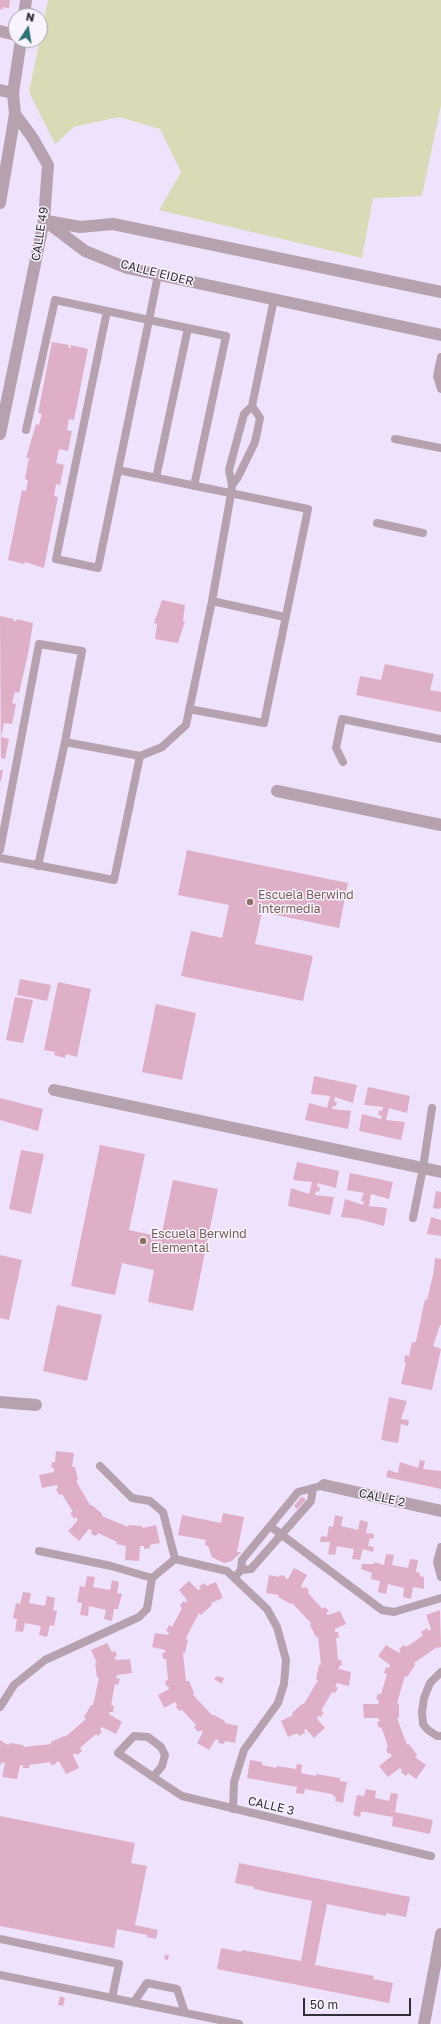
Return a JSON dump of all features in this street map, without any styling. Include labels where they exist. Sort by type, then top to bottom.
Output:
[{"type":"street","name":"CALLE 49","points":[[0,434],[44,220],[48,165],[32,137],[16,114],[13,93],[20,48]]},
{"type":"street","points":[[0,90],[13,93]]},
{"type":"street","points":[[0,203],[16,114]]},
{"type":"street","points":[[44,220],[80,227],[113,224],[441,292]]},
{"type":"street","name":"CALLE EIDER","points":[[44,220],[85,250],[127,268],[441,335]]},
{"type":"street","points":[[277,791],[441,825]]},
{"type":"street","points":[[54,1090],[441,1172]]},
{"type":"street","points":[[0,1402],[36,1405]]},
{"type":"street","name":"CALLE 2","points":[[318,1487],[441,1511]]},
{"type":"street","points":[[424,2024],[441,1934]]},
{"type":"lane","points":[[107,311],[56,559],[98,568],[158,274]]},
{"type":"lane","points":[[65,742],[140,756],[162,748],[186,725],[212,601],[231,494],[232,485],[229,470],[244,414],[252,406],[274,299]]},
{"type":"lane","points":[[26,430],[55,300],[226,336],[194,486]]},
{"type":"lane","points":[[156,478],[188,328]]},
{"type":"lane","points":[[441,357],[437,376],[441,389]]},
{"type":"lane","points":[[232,485],[238,477],[255,442],[260,418],[252,406]]},
{"type":"lane","points":[[395,439],[441,446]]},
{"type":"lane","points":[[118,470],[308,509],[264,722],[189,709]]},
{"type":"lane","points":[[377,523],[423,533]]},
{"type":"lane","points":[[212,601],[285,617]]},
{"type":"lane","points":[[0,850],[39,644],[82,651],[65,742],[38,866]]},
{"type":"lane","points":[[343,762],[336,748],[342,719],[441,739]]},
{"type":"lane","points":[[0,858],[114,880],[140,756]]},
{"type":"lane","points":[[413,1218],[423,1168],[432,1108]]},
{"type":"lane","points":[[100,1466],[132,1498],[150,1501],[163,1512],[175,1559]]},
{"type":"lane","points":[[235,1577],[241,1570],[242,1560],[298,1492],[318,1487]]},
{"type":"lane","points":[[241,1570],[251,1569],[311,1501],[318,1487]]},
{"type":"lane","points":[[270,1526],[281,1536],[382,1610],[394,1612],[441,1598]]},
{"type":"lane","points":[[441,1547],[437,1562],[441,1577]]},
{"type":"lane","points":[[39,1551],[111,1566],[152,1578]]},
{"type":"lane","points":[[175,1559],[227,1570],[235,1577],[267,1609],[277,1627],[286,1660],[284,1684],[278,1703],[244,1750],[234,1782],[233,1809]]},
{"type":"lane","points":[[0,1707],[14,1685],[45,1660],[139,1618],[147,1609],[152,1578],[175,1559]]},
{"type":"lane","points":[[441,1672],[430,1683],[424,1698],[422,1712],[423,1724],[428,1730],[437,1736],[441,1736]]},
{"type":"lane","name":"CALLE 3","points":[[153,1777],[162,1766],[165,1755],[161,1747],[148,1737],[134,1736],[118,1753],[153,1777],[182,1796],[431,1856]]},
{"type":"lane","points":[[0,1939],[119,1964],[112,1998]]},
{"type":"lane","points":[[0,1975],[239,2024]]},
{"type":"lane","points":[[134,2002],[147,1983],[177,1989],[186,2013]]},
{"type":"green space","points":[[48,0],[441,0],[441,105],[422,196],[373,198],[362,258],[159,210],[181,172],[160,129],[119,117],[74,127],[55,144],[29,92],[38,48],[48,48],[48,8],[46,8]]},
{"type":"building","points":[[0,0],[10,0],[9,8],[3,7],[3,10],[0,9]]},
{"type":"building","points":[[52,342],[69,345],[68,347],[71,348],[71,345],[88,349],[74,420],[69,419],[67,430],[72,431],[68,451],[59,449],[56,463],[64,465],[60,485],[56,484],[54,496],[58,497],[44,568],[25,562],[24,564],[8,560],[22,490],[26,491],[28,480],[25,479],[29,458],[26,458],[36,424],[39,425],[42,414],[38,413]]},
{"type":"building","points":[[162,600],[185,605],[183,621],[185,621],[178,643],[155,639],[157,624],[154,623]]},
{"type":"building","points":[[0,616],[14,619],[13,621],[16,621],[17,619],[33,623],[19,693],[15,692],[12,703],[16,704],[12,724],[4,723],[1,737],[9,739],[5,759],[1,758],[1,762]]},
{"type":"building","points":[[385,664],[434,674],[430,690],[441,692],[441,712],[356,695],[360,676],[381,680]]},
{"type":"building","points":[[0,770],[3,770],[1,781],[0,781]]},
{"type":"building","points":[[187,850],[348,883],[339,928],[262,912],[255,944],[313,956],[303,1001],[181,976],[191,931],[222,938],[229,905],[178,895]]},
{"type":"building","points":[[20,979],[51,985],[47,1001],[17,995]]},
{"type":"building","points":[[58,982],[91,989],[77,1057],[66,1054],[65,1058],[54,1055],[55,1052],[44,1050]]},
{"type":"building","points":[[15,997],[33,1000],[23,1043],[6,1040]]},
{"type":"building","points":[[156,1004],[196,1013],[182,1080],[142,1072]]},
{"type":"building","points":[[314,1076],[357,1085],[353,1103],[335,1097],[334,1101],[337,1102],[336,1106],[333,1106],[332,1109],[351,1111],[348,1129],[305,1120],[309,1103],[327,1108],[330,1096],[311,1094]]},
{"type":"building","points":[[368,1087],[410,1096],[407,1113],[389,1108],[386,1120],[405,1122],[401,1140],[359,1131],[362,1114],[381,1119],[382,1116],[378,1115],[379,1110],[382,1111],[383,1107],[364,1105]]},
{"type":"building","points":[[0,1098],[43,1109],[38,1131],[0,1120]]},
{"type":"building","points":[[100,1145],[145,1154],[129,1230],[161,1237],[173,1180],[218,1189],[193,1311],[148,1302],[154,1270],[122,1263],[115,1295],[71,1286]]},
{"type":"building","points":[[21,1150],[44,1154],[31,1214],[9,1209]]},
{"type":"building","points":[[297,1162],[339,1171],[336,1188],[318,1183],[317,1187],[320,1187],[319,1192],[316,1191],[315,1195],[334,1197],[330,1215],[288,1206],[291,1188],[309,1194],[312,1182],[293,1180]]},
{"type":"building","points":[[350,1173],[393,1182],[389,1199],[371,1194],[369,1206],[387,1208],[384,1226],[358,1219],[341,1217],[345,1199],[363,1205],[364,1202],[361,1201],[364,1193],[347,1190]]},
{"type":"building","points":[[436,1191],[441,1192],[441,1208],[438,1209],[433,1208]]},
{"type":"building","points":[[431,1217],[441,1220],[441,1236],[427,1234]]},
{"type":"building","points":[[0,1255],[22,1260],[9,1320],[0,1318]]},
{"type":"building","points":[[435,1258],[441,1259],[441,1325],[433,1346],[441,1349],[432,1390],[401,1384],[406,1363],[404,1362],[405,1355],[409,1356],[412,1342],[415,1343],[417,1337],[425,1299],[427,1300],[433,1275]]},
{"type":"building","points":[[57,1305],[102,1315],[87,1381],[43,1371]]},
{"type":"building","points":[[389,1397],[407,1401],[401,1419],[409,1420],[408,1426],[401,1424],[398,1443],[381,1440]]},
{"type":"building","points":[[56,1451],[74,1453],[72,1467],[75,1467],[78,1480],[76,1481],[90,1505],[102,1514],[102,1516],[128,1527],[128,1525],[142,1526],[143,1528],[156,1525],[160,1543],[150,1545],[150,1548],[144,1549],[144,1546],[140,1546],[139,1561],[125,1560],[126,1546],[116,1544],[117,1542],[98,1533],[96,1536],[91,1534],[92,1531],[89,1529],[79,1541],[68,1531],[78,1520],[76,1517],[74,1519],[70,1513],[73,1512],[62,1494],[59,1495],[56,1489],[58,1488],[57,1485],[42,1488],[39,1475],[54,1472],[54,1468],[51,1467],[52,1462],[55,1462]]},
{"type":"building","points":[[420,1460],[425,1461],[423,1469],[441,1471],[441,1489],[386,1477],[388,1470],[398,1473],[400,1462],[418,1468]]},
{"type":"building","points":[[301,1497],[305,1498],[305,1501],[297,1509],[294,1506]]},
{"type":"building","points":[[223,1513],[244,1517],[237,1552],[241,1552],[232,1561],[224,1563],[212,1557],[208,1546],[205,1545],[206,1540],[178,1535],[182,1515],[221,1523]]},
{"type":"building","points":[[335,1515],[343,1517],[341,1526],[358,1530],[360,1520],[368,1522],[366,1533],[374,1534],[373,1539],[370,1538],[368,1546],[374,1547],[373,1552],[363,1549],[360,1560],[352,1559],[354,1549],[337,1546],[335,1555],[328,1554],[330,1542],[320,1542],[321,1536],[327,1537],[329,1526],[333,1527]]},
{"type":"building","points":[[386,1554],[394,1555],[392,1565],[408,1568],[410,1559],[418,1560],[416,1572],[420,1573],[420,1576],[424,1577],[424,1589],[413,1587],[411,1599],[403,1597],[404,1588],[388,1584],[386,1594],[378,1592],[380,1581],[371,1579],[372,1573],[361,1569],[362,1564],[374,1564],[374,1562],[384,1565]]},
{"type":"building","points":[[294,1568],[307,1575],[301,1586],[303,1588],[306,1587],[309,1591],[308,1593],[315,1601],[323,1609],[325,1607],[329,1611],[326,1613],[328,1615],[340,1611],[346,1624],[335,1629],[335,1632],[338,1632],[339,1638],[336,1638],[338,1660],[341,1660],[342,1665],[339,1666],[339,1669],[351,1672],[349,1686],[337,1683],[335,1686],[338,1688],[335,1693],[332,1692],[321,1711],[324,1712],[321,1717],[318,1716],[317,1719],[325,1728],[314,1738],[306,1729],[304,1730],[305,1733],[299,1736],[297,1733],[288,1737],[281,1721],[293,1715],[292,1713],[304,1704],[318,1680],[316,1679],[319,1665],[321,1665],[318,1637],[316,1637],[310,1625],[311,1623],[292,1603],[291,1604],[278,1597],[279,1595],[266,1593],[269,1575],[279,1577],[280,1575],[285,1576],[285,1578],[288,1579]]},
{"type":"building","points":[[87,1576],[95,1577],[93,1587],[110,1590],[112,1580],[119,1582],[117,1593],[122,1594],[118,1609],[114,1609],[112,1621],[104,1619],[106,1610],[89,1606],[88,1616],[80,1615],[82,1603],[77,1602],[80,1586],[85,1587]]},
{"type":"building","points":[[189,1581],[198,1590],[201,1589],[199,1586],[205,1583],[206,1586],[216,1582],[223,1598],[211,1603],[212,1605],[201,1615],[199,1613],[186,1638],[188,1640],[185,1653],[183,1653],[186,1681],[189,1681],[194,1693],[193,1695],[212,1715],[225,1721],[225,1723],[238,1726],[235,1743],[225,1741],[224,1744],[218,1743],[219,1740],[216,1739],[209,1750],[197,1743],[203,1732],[201,1730],[198,1732],[194,1727],[196,1725],[182,1710],[179,1711],[175,1702],[164,1708],[158,1695],[169,1689],[169,1687],[166,1686],[165,1681],[168,1680],[166,1659],[163,1659],[162,1653],[165,1653],[165,1650],[152,1647],[155,1633],[168,1635],[169,1632],[166,1631],[169,1625],[172,1627],[182,1608],[180,1606],[183,1601],[186,1603],[187,1600],[179,1590]]},
{"type":"building","points":[[23,1592],[31,1593],[29,1603],[45,1606],[47,1596],[55,1598],[53,1610],[57,1611],[54,1626],[50,1625],[47,1637],[39,1635],[41,1626],[25,1623],[23,1632],[15,1631],[17,1619],[13,1618],[16,1603],[20,1604]]},
{"type":"building","points":[[440,1610],[441,1647],[437,1647],[414,1663],[415,1665],[407,1677],[405,1676],[397,1703],[399,1704],[399,1718],[397,1718],[407,1745],[409,1744],[417,1755],[415,1757],[426,1765],[416,1779],[408,1773],[406,1776],[401,1772],[402,1770],[400,1768],[388,1777],[379,1766],[392,1756],[390,1753],[388,1754],[386,1749],[388,1748],[385,1737],[377,1722],[380,1721],[378,1718],[364,1718],[363,1704],[378,1704],[379,1700],[376,1699],[378,1694],[381,1694],[387,1674],[384,1673],[386,1667],[389,1668],[390,1665],[378,1656],[386,1645],[399,1653],[401,1651],[399,1649],[404,1645],[406,1647],[423,1635],[421,1632],[427,1628],[429,1631],[431,1629],[426,1615]]},
{"type":"building","points":[[107,1643],[112,1652],[115,1651],[117,1656],[114,1657],[116,1660],[130,1659],[132,1673],[117,1675],[116,1678],[120,1679],[118,1685],[115,1684],[111,1705],[114,1706],[113,1712],[110,1712],[109,1714],[122,1722],[116,1734],[102,1727],[100,1729],[102,1732],[98,1736],[96,1734],[80,1748],[82,1751],[77,1755],[75,1753],[73,1755],[79,1768],[66,1774],[59,1761],[56,1762],[56,1764],[51,1765],[50,1762],[29,1765],[29,1768],[23,1768],[23,1765],[20,1766],[17,1779],[2,1777],[5,1763],[3,1762],[0,1765],[0,1740],[8,1745],[10,1743],[23,1745],[24,1747],[51,1744],[51,1742],[64,1736],[65,1737],[86,1719],[84,1717],[91,1705],[93,1705],[99,1678],[97,1677],[95,1663],[97,1663],[91,1650]]},
{"type":"building","points":[[217,1676],[224,1678],[222,1684],[214,1679]]},
{"type":"building","points":[[250,1760],[262,1762],[262,1765],[276,1768],[277,1766],[296,1769],[297,1764],[302,1765],[301,1773],[340,1778],[340,1781],[347,1782],[343,1803],[335,1801],[336,1798],[332,1794],[305,1789],[304,1794],[296,1793],[297,1787],[247,1778]]},
{"type":"building","points":[[366,1789],[376,1791],[375,1798],[389,1801],[391,1793],[398,1794],[395,1812],[433,1820],[430,1834],[392,1826],[393,1817],[366,1812],[361,1812],[360,1817],[353,1815],[357,1795],[364,1796]]},
{"type":"building","points":[[0,1816],[135,1843],[131,1863],[147,1866],[135,1925],[158,1930],[156,1939],[147,1937],[147,1935],[117,1929],[114,1948],[0,1926]]},
{"type":"building","points":[[239,1863],[410,1897],[406,1917],[386,1913],[386,1916],[327,1904],[315,1965],[374,1976],[373,1979],[393,1983],[389,2003],[217,1969],[221,1948],[241,1952],[242,1950],[301,1961],[312,1901],[254,1889],[254,1887],[235,1883]]},
{"type":"building","points":[[165,1955],[169,1955],[168,1960],[164,1959]]},
{"type":"building","points":[[60,1996],[65,1998],[63,2006],[58,2005]]},
{"type":"place","name":"Escuela Berwind Intermedia","points":[[250,902]]},
{"type":"place","name":"Escuela Berwind Elemental","points":[[143,1241]]}]
